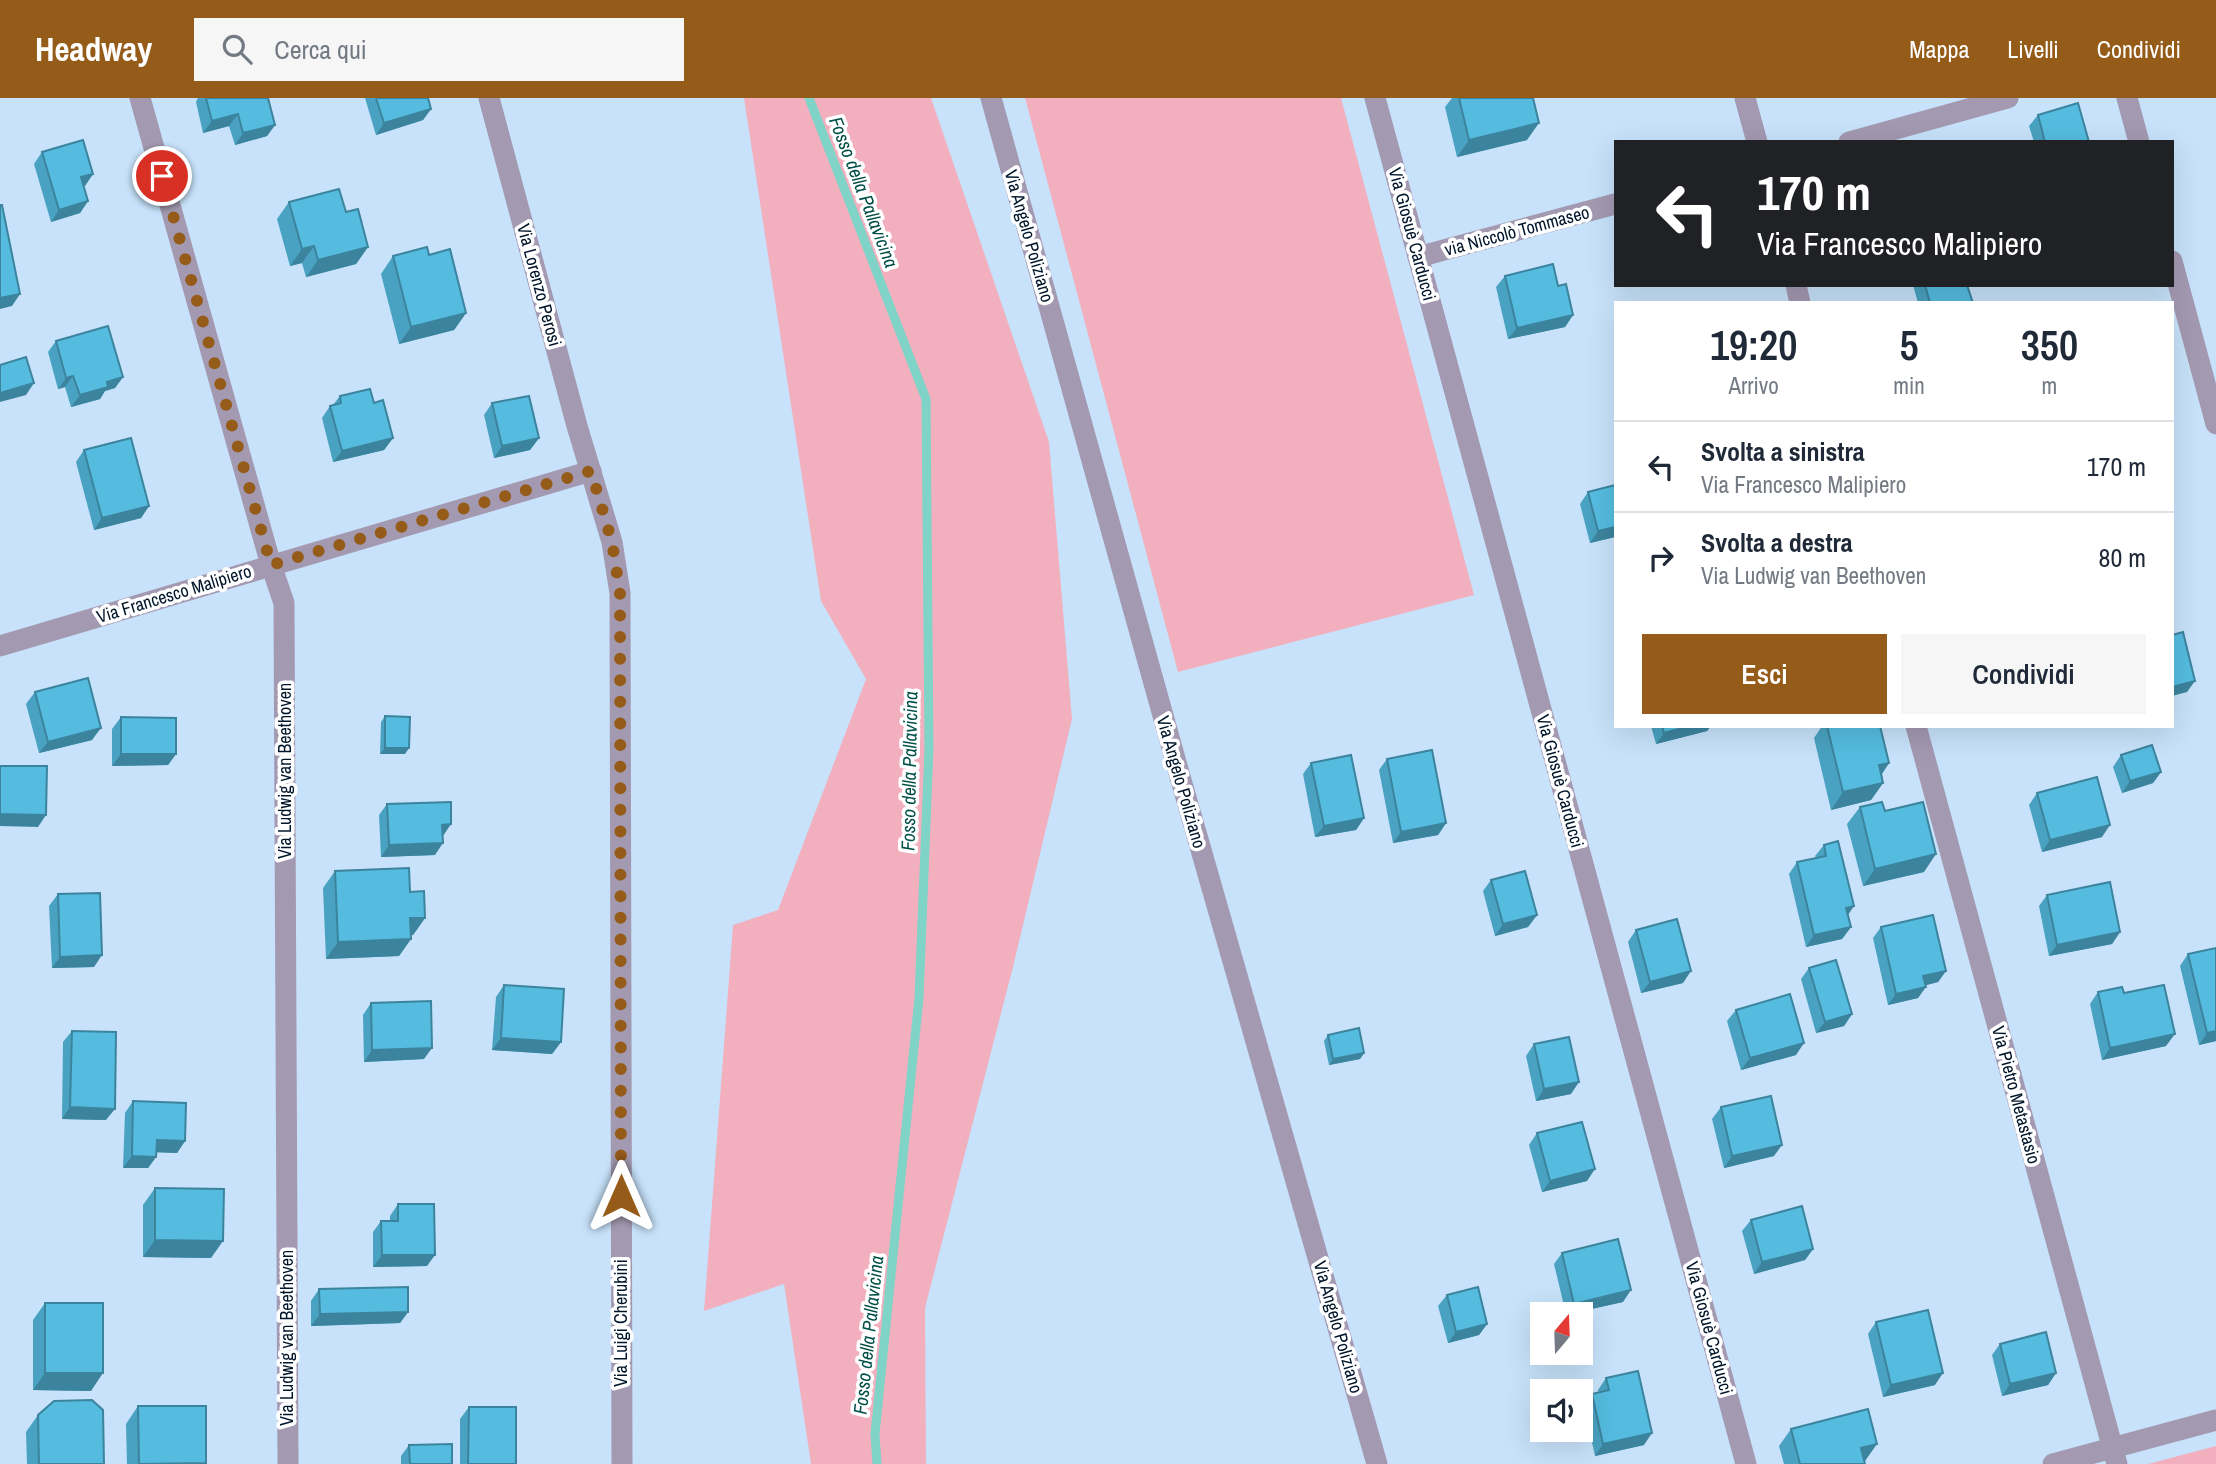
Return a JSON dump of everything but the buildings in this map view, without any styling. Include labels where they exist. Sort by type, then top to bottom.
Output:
[{"type":"street","name":"Via Ludwig van Beethoven","points":[[140,98],[284,603],[288,1464]]},
{"type":"street","name":"Via Lorenzo Perosi","points":[[489,98],[591,471]]},
{"type":"street","name":"Via Angelo Poliziano","points":[[991,98],[1178,774],[1377,1464]]},
{"type":"street","name":"Via Giosuè Carducci","points":[[1375,98],[1745,1464]]},
{"type":"street","points":[[1745,98],[1756,140]]},
{"type":"street","points":[[1856,140],[2008,98]]},
{"type":"street","points":[[2127,98],[2138,140]]},
{"type":"street","name":"via Niccolò Tommaseo","points":[[1418,257],[1614,204]]},
{"type":"street","points":[[2174,268],[2216,424]]},
{"type":"street","name":"Via Francesco Malipiero","points":[[0,646],[591,471]]},
{"type":"street","name":"Via Luigi Cherubini","points":[[591,471],[612,542],[620,593],[622,1464]]},
{"type":"street","name":"Via Pietro Metastasio","points":[[1917,728],[2115,1456]]},
{"type":"street","points":[[2053,1464],[2115,1456],[2216,1420]]},
{"type":"shaded area","points":[[744,98],[931,98],[1049,442],[1072,719],[1013,967],[925,1308],[926,1464],[811,1464],[784,1284],[704,1311],[733,925],[778,910],[866,679],[821,601]]},
{"type":"shaded area","points":[[1025,98],[1341,98],[1474,595],[1178,672]]},
{"type":"shaded area","points":[[2216,1446],[2216,1464],[2148,1464]]},
{"type":"waterway","name":"Fosso della Pallavicina","points":[[809,98],[926,399],[929,748],[919,998],[875,1434],[877,1464]]},
{"type":"route","points":[[162,176],[271,565],[591,471],[612,542],[620,593],[621,1196]]}]
